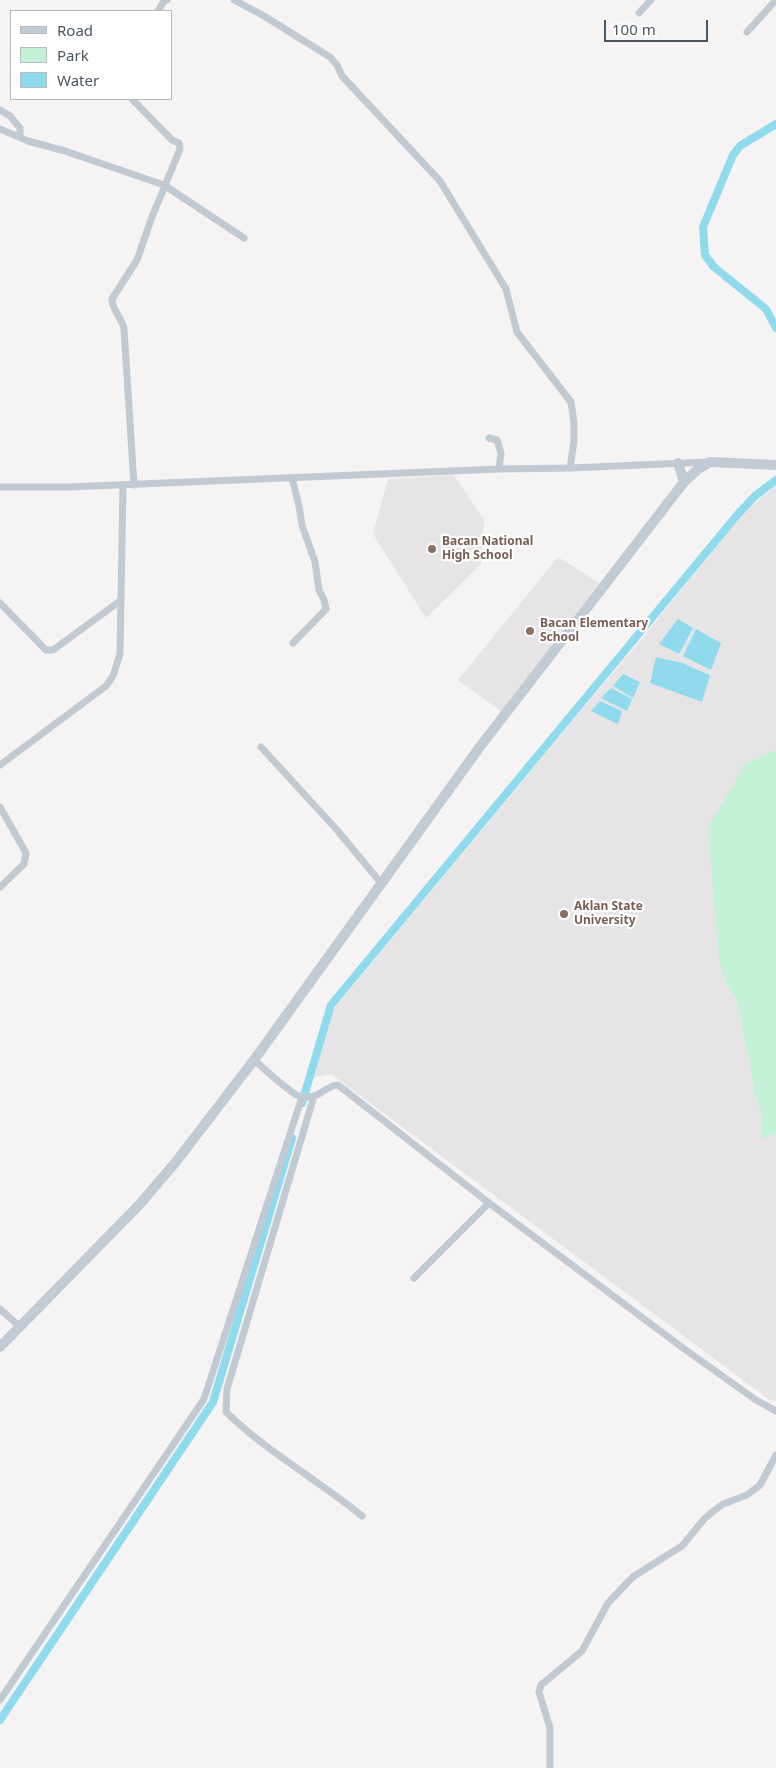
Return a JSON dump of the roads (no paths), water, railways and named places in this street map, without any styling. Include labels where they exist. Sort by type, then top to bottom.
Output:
[{"type":"main road","points":[[0,1347],[139,1205],[175,1163],[254,1060],[479,748],[684,482],[697,470],[710,462],[776,465]]},
{"type":"main road","points":[[678,463],[684,482]]},
{"type":"street","points":[[159,10],[166,0]]},
{"type":"street","points":[[234,0],[264,16],[330,57],[337,65],[342,76],[440,181],[506,289],[517,332],[570,402],[574,423],[574,441],[570,468]]},
{"type":"street","points":[[639,13],[651,0]]},
{"type":"street","points":[[747,32],[775,0]]},
{"type":"street","points":[[133,100],[172,140],[179,143],[178,156],[164,185],[137,260],[112,299],[112,304],[122,320],[124,329],[134,485]]},
{"type":"street","points":[[0,110],[10,116],[20,128],[20,137]]},
{"type":"street","points":[[0,129],[28,141],[65,151],[164,185],[244,238]]},
{"type":"street","points":[[489,438],[497,440],[501,453],[500,469]]},
{"type":"street","points":[[0,488],[134,485],[710,462]]},
{"type":"street","points":[[292,478],[302,525],[315,562],[319,590],[326,609],[293,643]]},
{"type":"street","points":[[0,765],[106,686],[113,676],[120,654],[123,485]]},
{"type":"street","points":[[0,603],[46,650],[53,650],[120,601]]},
{"type":"street","points":[[261,747],[337,830],[381,883]]},
{"type":"street","points":[[0,807],[26,854],[24,864],[0,887]]},
{"type":"street","points":[[254,1060],[293,1092],[306,1097],[320,1094],[332,1085],[338,1085],[489,1203],[683,1348],[756,1400],[776,1411]]},
{"type":"street","points":[[306,1097],[227,1389],[226,1412],[244,1431],[362,1516]]},
{"type":"street","points":[[0,1700],[204,1398],[306,1097]]},
{"type":"street","points":[[414,1278],[489,1203]]},
{"type":"street","points":[[0,1309],[19,1326]]},
{"type":"street","points":[[550,1768],[550,1728],[539,1692],[540,1684],[582,1650],[608,1603],[634,1576],[682,1546],[705,1518],[723,1504],[747,1495],[760,1485],[776,1455]]},
{"type":"water","points":[[678,619],[693,628],[679,654],[659,644]]},
{"type":"water","points":[[696,629],[721,643],[711,670],[683,656]]},
{"type":"water","points":[[656,657],[682,663],[710,675],[702,702],[650,683]]},
{"type":"water","points":[[623,674],[640,682],[633,698],[613,686]]},
{"type":"water","points":[[611,688],[632,699],[627,711],[601,698]]},
{"type":"water","points":[[600,701],[622,711],[618,724],[591,711]]},
{"type":"waterway","points":[[776,124],[740,146],[733,155],[703,227],[705,255],[714,267],[766,309],[776,328]]},
{"type":"waterway","points":[[302,1103],[331,1005],[738,514],[755,496],[776,480]]},
{"type":"waterway","points":[[0,1720],[213,1402],[292,1138]]},
{"type":"place","name":"Bacan National High School","points":[[432,549]]},
{"type":"place","name":"Bacan Elementary School","points":[[530,631]]},
{"type":"place","name":"Aklan State University","points":[[564,914]]}]
